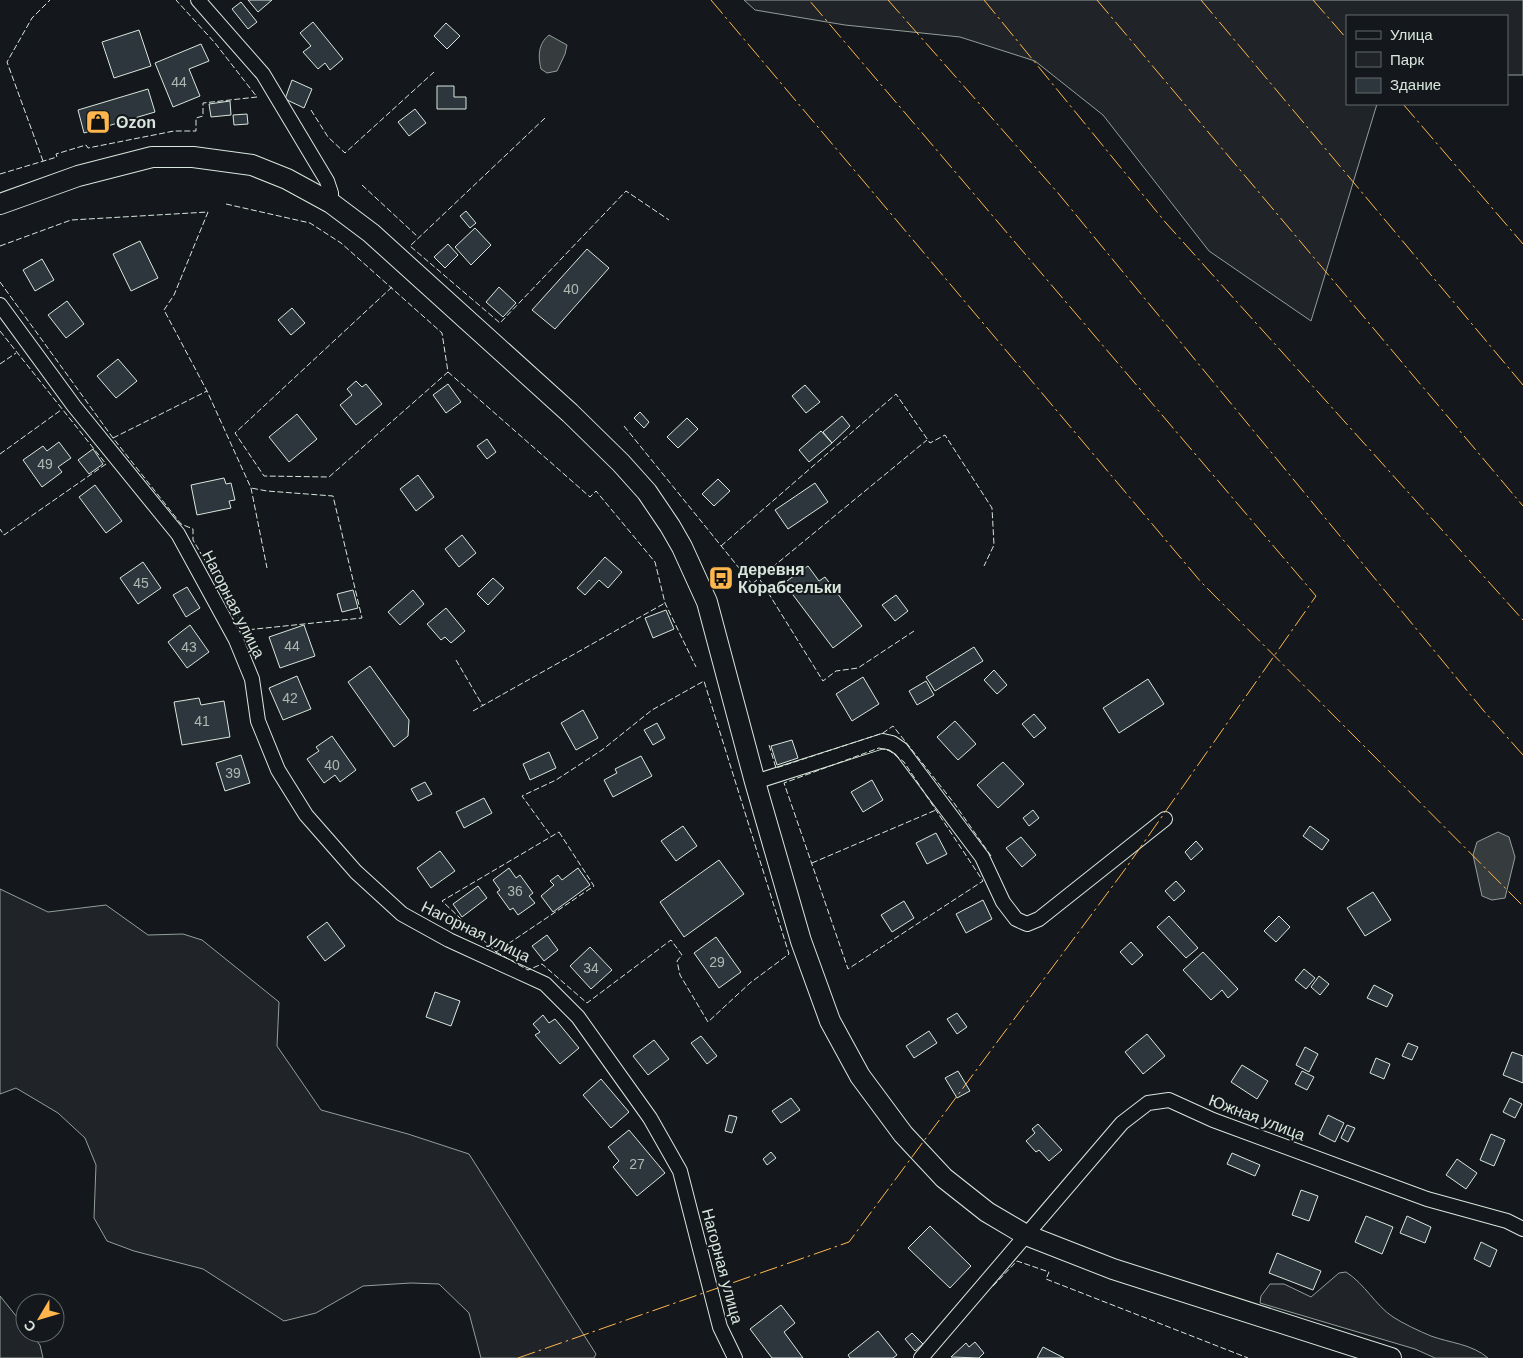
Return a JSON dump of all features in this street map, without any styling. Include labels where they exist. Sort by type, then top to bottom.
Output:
[{"type":"main road","points":[[0,204],[78,176],[152,157],[225,160],[252,165],[287,179],[331,203],[371,233],[570,413],[621,463],[647,492],[670,526],[682,547],[707,602],[755,782],[801,941],[830,1021],[860,1076],[903,1134],[944,1178],[987,1212],[1026,1235],[1113,1269],[1391,1358]]},
{"type":"street","points":[[198,0],[263,74],[326,181],[331,193],[331,203]]},
{"type":"street","name":"Нагорная улица","points":[[0,306],[74,406],[178,534],[236,640],[252,679],[258,721],[278,770],[306,815],[356,872],[402,914],[448,940],[545,984],[578,1017],[650,1118],[680,1171],[720,1327],[735,1358]]},
{"type":"street","points":[[755,782],[883,741],[892,743],[901,749],[982,857],[1003,902],[1016,919],[1027,924],[1040,919],[1164,819]]},
{"type":"street","name":"Южная улица","points":[[921,1358],[1122,1123],[1148,1103],[1169,1100],[1212,1120],[1427,1199],[1507,1221],[1523,1229]]},
{"type":"green space","points":[[744,0],[1523,0],[1523,75],[1508,75],[1508,15],[1346,15],[1346,105],[1377,105],[1311,321],[1209,251],[1103,115],[1035,61],[960,37],[845,25],[755,10]]},
{"type":"green space","points":[[0,889],[48,912],[106,905],[148,935],[183,934],[202,940],[279,1002],[277,1046],[321,1110],[408,1134],[469,1154],[596,1354],[594,1358],[481,1358],[469,1313],[439,1284],[411,1283],[363,1286],[316,1313],[284,1321],[203,1269],[134,1251],[107,1241],[94,1218],[96,1165],[85,1138],[58,1113],[16,1088],[0,1094]]},
{"type":"green space","points":[[1346,1272],[1359,1282],[1381,1307],[1397,1320],[1431,1336],[1461,1344],[1482,1353],[1488,1358],[1435,1358],[1415,1349],[1260,1303],[1261,1296],[1270,1284],[1284,1284],[1311,1297],[1339,1273]]},
{"type":"green space","points":[[0,1296],[15,1315],[15,1343],[38,1343],[43,1358],[0,1358]]},
{"type":"shaded area","points":[[549,35],[567,45],[557,71],[547,73],[541,69],[539,55],[543,42]]},
{"type":"shaded area","points":[[1498,832],[1509,837],[1515,857],[1505,898],[1492,900],[1482,896],[1473,855],[1477,842]]},
{"type":"building","points":[[248,0],[272,0],[258,12]]},
{"type":"building","points":[[241,2],[257,22],[248,29],[232,9]]},
{"type":"building","points":[[313,22],[343,59],[330,70],[325,63],[318,69],[303,52],[311,46],[300,33]]},
{"type":"building","points":[[446,23],[460,36],[447,49],[434,36]]},
{"type":"building","points":[[139,30],[151,66],[114,78],[102,42]]},
{"type":"building","points":[[201,44],[209,61],[189,69],[200,96],[173,107],[155,63]]},
{"type":"building","points":[[292,80],[312,89],[304,108],[285,99]]},
{"type":"building","points":[[437,86],[454,86],[454,97],[466,97],[466,109],[437,109]]},
{"type":"building","points":[[148,89],[155,112],[84,133],[78,110]]},
{"type":"building","points":[[230,101],[231,115],[211,117],[209,104]]},
{"type":"building","points":[[415,109],[426,123],[409,136],[398,122]]},
{"type":"building","points":[[247,114],[248,124],[234,125],[233,115]]},
{"type":"building","points":[[466,211],[476,223],[470,228],[460,216]]},
{"type":"building","points":[[475,228],[491,245],[471,265],[455,247]]},
{"type":"building","points":[[140,241],[158,278],[131,291],[113,254]]},
{"type":"building","points":[[448,244],[458,255],[445,268],[434,257]]},
{"type":"building","points":[[587,249],[609,268],[555,329],[532,310]]},
{"type":"building","points":[[42,259],[54,280],[35,291],[23,270]]},
{"type":"building","points":[[499,287],[516,303],[503,317],[486,302]]},
{"type":"building","points":[[67,301],[84,324],[66,338],[48,315]]},
{"type":"building","points":[[292,308],[305,323],[291,335],[278,320]]},
{"type":"building","points":[[118,359],[137,381],[116,398],[97,376]]},
{"type":"building","points":[[356,381],[362,387],[366,384],[382,404],[356,425],[340,405],[352,395],[347,389]]},
{"type":"building","points":[[448,384],[461,402],[446,413],[433,395]]},
{"type":"building","points":[[805,385],[820,402],[806,413],[792,396]]},
{"type":"building","points":[[640,412],[649,422],[644,428],[634,418]]},
{"type":"building","points":[[297,414],[317,439],[289,462],[269,437]]},
{"type":"building","points":[[842,416],[850,426],[832,443],[823,432]]},
{"type":"building","points":[[687,418],[698,429],[678,448],[667,437]]},
{"type":"building","points":[[821,431],[832,443],[809,462],[799,450]]},
{"type":"building","points":[[487,439],[496,452],[487,459],[477,446]]},
{"type":"building","points":[[59,442],[71,458],[58,467],[62,472],[42,487],[23,460],[43,446],[47,451]]},
{"type":"building","points":[[93,449],[103,464],[89,474],[78,460]]},
{"type":"building","points":[[418,475],[434,497],[416,511],[400,489]]},
{"type":"building","points":[[224,478],[226,484],[231,483],[235,500],[229,501],[231,508],[197,515],[191,485]]},
{"type":"building","points":[[718,479],[730,491],[714,506],[702,494]]},
{"type":"building","points":[[815,483],[828,502],[788,529],[775,510]]},
{"type":"building","points":[[95,485],[122,521],[106,533],[79,497]]},
{"type":"building","points":[[462,535],[476,553],[459,567],[445,549]]},
{"type":"building","points":[[605,557],[622,572],[608,588],[599,580],[585,595],[577,588]]},
{"type":"building","points":[[143,562],[161,588],[138,604],[120,578]]},
{"type":"building","points":[[808,566],[819,581],[825,577],[862,626],[833,648],[784,583]]},
{"type":"building","points":[[493,578],[504,588],[488,605],[477,594]]},
{"type":"building","points":[[187,587],[200,608],[186,617],[173,595]]},
{"type":"building","points":[[353,590],[358,608],[342,612],[337,594]]},
{"type":"building","points":[[413,590],[424,604],[400,625],[388,612]]},
{"type":"building","points":[[896,595],[908,611],[895,621],[882,605]]},
{"type":"building","points":[[446,608],[465,631],[451,643],[445,637],[441,640],[427,624]]},
{"type":"building","points":[[666,610],[674,629],[653,638],[645,618]]},
{"type":"building","points":[[190,625],[209,652],[187,668],[168,642]]},
{"type":"building","points":[[304,625],[315,656],[280,668],[269,637]]},
{"type":"building","points":[[974,647],[983,661],[935,691],[926,677]]},
{"type":"building","points":[[370,666],[409,720],[408,736],[394,747],[348,682]]},
{"type":"building","points":[[994,670],[1007,685],[997,694],[984,680]]},
{"type":"building","points":[[297,676],[311,709],[283,720],[269,688]]},
{"type":"building","points":[[863,677],[879,704],[852,721],[836,694]]},
{"type":"building","points":[[1148,679],[1164,704],[1119,733],[1103,708]]},
{"type":"building","points":[[926,681],[934,695],[917,705],[909,691]]},
{"type":"building","points":[[199,698],[201,705],[224,701],[230,737],[182,745],[174,702]]},
{"type":"building","points":[[583,710],[598,738],[576,750],[561,723]]},
{"type":"building","points":[[1034,714],[1046,728],[1034,738],[1022,724]]},
{"type":"building","points":[[955,721],[976,744],[958,760],[937,737]]},
{"type":"building","points":[[657,723],[665,738],[653,745],[644,730]]},
{"type":"building","points":[[332,736],[356,770],[340,782],[335,775],[324,783],[307,759],[319,751],[316,747]]},
{"type":"building","points":[[792,740],[798,758],[777,765],[771,746]]},
{"type":"building","points":[[549,752],[556,768],[530,780],[523,764]]},
{"type":"building","points":[[241,755],[250,783],[225,791],[216,763]]},
{"type":"building","points":[[641,756],[652,776],[613,797],[604,780],[617,773],[615,769]]},
{"type":"building","points":[[1003,762],[1024,784],[998,808],[977,785]]},
{"type":"building","points":[[872,780],[883,800],[863,812],[851,792]]},
{"type":"building","points":[[425,782],[432,794],[418,801],[411,789]]},
{"type":"building","points":[[484,798],[492,813],[464,828],[456,812]]},
{"type":"building","points":[[1033,810],[1039,818],[1029,826],[1023,818]]},
{"type":"building","points":[[683,826],[697,846],[676,861],[661,841]]},
{"type":"building","points":[[1310,826],[1329,840],[1322,850],[1303,836]]},
{"type":"building","points":[[936,833],[947,854],[927,864],[916,843]]},
{"type":"building","points":[[1021,837],[1036,855],[1022,867],[1006,848]]},
{"type":"building","points":[[1196,841],[1203,849],[1191,860],[1185,852]]},
{"type":"building","points":[[440,851],[455,871],[431,888],[417,868]]},
{"type":"building","points":[[719,860],[744,894],[684,937],[660,902]]},
{"type":"building","points":[[509,868],[516,878],[520,875],[533,893],[529,896],[535,903],[518,915],[513,908],[510,910],[497,892],[500,890],[493,880]]},
{"type":"building","points":[[578,868],[590,885],[553,912],[541,896],[554,885],[550,881],[558,875],[562,880]]},
{"type":"building","points":[[1176,881],[1185,891],[1174,901],[1165,891]]},
{"type":"building","points":[[478,886],[487,898],[462,917],[453,904]]},
{"type":"building","points":[[1373,892],[1391,920],[1365,936],[1347,908]]},
{"type":"building","points":[[983,900],[992,919],[966,933],[956,914]]},
{"type":"building","points":[[904,901],[914,918],[892,932],[881,915]]},
{"type":"building","points":[[1169,916],[1198,948],[1186,958],[1157,927]]},
{"type":"building","points":[[1279,916],[1290,927],[1276,942],[1264,931]]},
{"type":"building","points":[[327,922],[345,946],[325,961],[307,937]]},
{"type":"building","points":[[547,935],[558,950],[544,961],[532,946]]},
{"type":"building","points":[[716,937],[741,972],[719,988],[694,953]]},
{"type":"building","points":[[1131,942],[1143,955],[1132,965],[1120,952]]},
{"type":"building","points":[[590,947],[612,970],[591,989],[570,966]]},
{"type":"building","points":[[1203,952],[1238,989],[1228,998],[1222,990],[1211,1000],[1183,970]]},
{"type":"building","points":[[1304,969],[1315,978],[1306,989],[1295,980]]},
{"type":"building","points":[[1319,976],[1329,984],[1320,995],[1311,987]]},
{"type":"building","points":[[1374,985],[1393,995],[1387,1007],[1367,998]]},
{"type":"building","points":[[435,992],[460,1001],[451,1026],[426,1017]]},
{"type":"building","points":[[957,1013],[967,1027],[957,1034],[947,1019]]},
{"type":"building","points":[[543,1015],[549,1023],[555,1019],[579,1048],[560,1064],[535,1035],[540,1032],[533,1024]]},
{"type":"building","points":[[929,1031],[937,1043],[914,1058],[906,1046]]},
{"type":"building","points":[[1147,1034],[1165,1056],[1143,1074],[1125,1052]]},
{"type":"building","points":[[701,1036],[717,1056],[707,1064],[691,1043]]},
{"type":"building","points":[[654,1040],[669,1059],[648,1075],[633,1056]]},
{"type":"building","points":[[1408,1043],[1418,1047],[1412,1060],[1402,1056]]},
{"type":"building","points":[[1305,1047],[1318,1054],[1309,1072],[1296,1065]]},
{"type":"building","points":[[1512,1052],[1523,1056],[1523,1083],[1503,1075]]},
{"type":"building","points":[[1376,1058],[1390,1064],[1384,1079],[1370,1073]]},
{"type":"building","points":[[1242,1065],[1268,1081],[1257,1099],[1231,1082]]},
{"type":"building","points":[[958,1071],[970,1091],[957,1098],[945,1078]]},
{"type":"building","points":[[1302,1071],[1314,1077],[1307,1090],[1295,1084]]},
{"type":"building","points":[[601,1079],[629,1112],[611,1128],[583,1095]]},
{"type":"building","points":[[791,1098],[800,1110],[781,1123],[772,1111]]},
{"type":"building","points":[[1510,1098],[1522,1104],[1515,1118],[1503,1112]]},
{"type":"building","points":[[729,1115],[737,1117],[732,1133],[725,1131]]},
{"type":"building","points":[[1328,1115],[1344,1123],[1335,1142],[1319,1134]]},
{"type":"building","points":[[1038,1124],[1062,1150],[1049,1161],[1039,1150],[1036,1152],[1026,1141],[1035,1133],[1032,1129]]},
{"type":"building","points":[[1347,1125],[1355,1128],[1348,1142],[1341,1138]]},
{"type":"building","points":[[629,1130],[665,1173],[637,1196],[613,1167],[619,1161],[608,1147]]},
{"type":"building","points":[[1491,1134],[1505,1140],[1494,1166],[1480,1160]]},
{"type":"building","points":[[771,1152],[776,1158],[767,1165],[763,1159]]},
{"type":"building","points":[[1232,1153],[1260,1165],[1255,1176],[1227,1164]]},
{"type":"building","points":[[1457,1159],[1477,1173],[1466,1189],[1446,1175]]},
{"type":"building","points":[[1301,1190],[1318,1196],[1309,1221],[1292,1215]]},
{"type":"building","points":[[1366,1216],[1393,1227],[1382,1254],[1355,1242]]},
{"type":"building","points":[[1407,1216],[1431,1227],[1425,1243],[1400,1233]]},
{"type":"building","points":[[930,1226],[971,1266],[950,1288],[908,1248]]},
{"type":"building","points":[[1481,1242],[1497,1250],[1490,1267],[1474,1259]]},
{"type":"building","points":[[1277,1253],[1321,1271],[1313,1290],[1269,1273]]},
{"type":"building","points":[[781,1305],[795,1323],[784,1332],[803,1358],[772,1358],[750,1329]]},
{"type":"building","points":[[878,1331],[897,1355],[893,1358],[850,1358],[848,1355]]},
{"type":"building","points":[[912,1333],[923,1344],[915,1351],[905,1339]]},
{"type":"building","points":[[975,1342],[984,1353],[979,1358],[951,1357],[966,1343],[969,1347]]},
{"type":"building","points":[[1043,1347],[1064,1358],[1037,1358]]},
{"type":"fence","points":[[43,161],[7,62],[32,18],[50,0]]},
{"type":"fence","points":[[0,174],[57,157],[56,154],[86,145],[88,148],[174,131],[196,131],[196,118],[203,116],[203,103],[257,97],[215,43],[176,0]]},
{"type":"fence","points":[[311,110],[328,137],[345,153],[434,72]]},
{"type":"fence","points":[[545,118],[410,246],[500,323],[626,191],[669,220]]},
{"type":"fence","points":[[362,185],[418,237]]},
{"type":"fence","points":[[226,204],[310,223],[341,243],[442,333],[448,372],[590,497],[596,491],[655,562],[665,603],[696,667]]},
{"type":"fence","points":[[0,246],[71,220],[208,212],[174,295],[164,310],[207,391],[251,488],[267,568]]},
{"type":"fence","points":[[0,282],[113,438],[181,524],[193,529],[193,540],[246,630],[362,618],[333,496],[251,488]]},
{"type":"fence","points":[[392,287],[235,433],[264,476],[329,477],[448,372]]},
{"type":"fence","points":[[0,331],[106,464],[4,535],[0,529]]},
{"type":"fence","points":[[0,364],[16,353]]},
{"type":"fence","points":[[113,438],[207,391]]},
{"type":"fence","points":[[721,546],[896,394],[930,443],[945,435],[992,508],[994,545],[984,566]]},
{"type":"fence","points":[[0,454],[61,410]]},
{"type":"fence","points":[[624,426],[752,584],[927,440]]},
{"type":"fence","points":[[759,578],[823,681],[836,671],[858,668],[914,631]]},
{"type":"fence","points":[[473,711],[665,603]]},
{"type":"fence","points":[[456,660],[483,706]]},
{"type":"fence","points":[[496,952],[528,970],[542,964],[587,1003],[671,940],[682,955],[677,961],[680,975],[708,1022],[750,983],[789,954],[704,681],[652,710],[602,750],[556,780],[522,796],[551,836]]},
{"type":"fence","points":[[769,745],[776,768],[883,733],[893,726],[954,803],[991,856]]},
{"type":"fence","points":[[879,748],[890,751],[904,762],[983,881],[848,969],[784,783],[879,748]]},
{"type":"fence","points":[[812,863],[936,810]]},
{"type":"fence","points":[[559,832],[594,886],[496,952],[442,901],[559,832]]},
{"type":"fence","points":[[993,1286],[1017,1261],[1049,1272],[1046,1279],[1248,1358]]},
{"type":"power","points":[[711,0],[1201,582],[1523,906]]},
{"type":"power","points":[[518,1358],[849,1242],[1126,868],[1316,596],[809,0]]},
{"type":"power","points":[[888,0],[1058,193],[1483,710],[1523,755]]},
{"type":"power","points":[[984,0],[1166,223],[1523,620]]},
{"type":"power","points":[[1097,0],[1523,506]]},
{"type":"power","points":[[1201,0],[1523,385]]},
{"type":"power","points":[[1313,0],[1346,38]]},
{"type":"power","points":[[1404,105],[1523,244]]},
{"type":"place","name":"Ozon","points":[[98,122]]},
{"type":"place","name":"деревня Корабсельки","points":[[721,578]]}]
